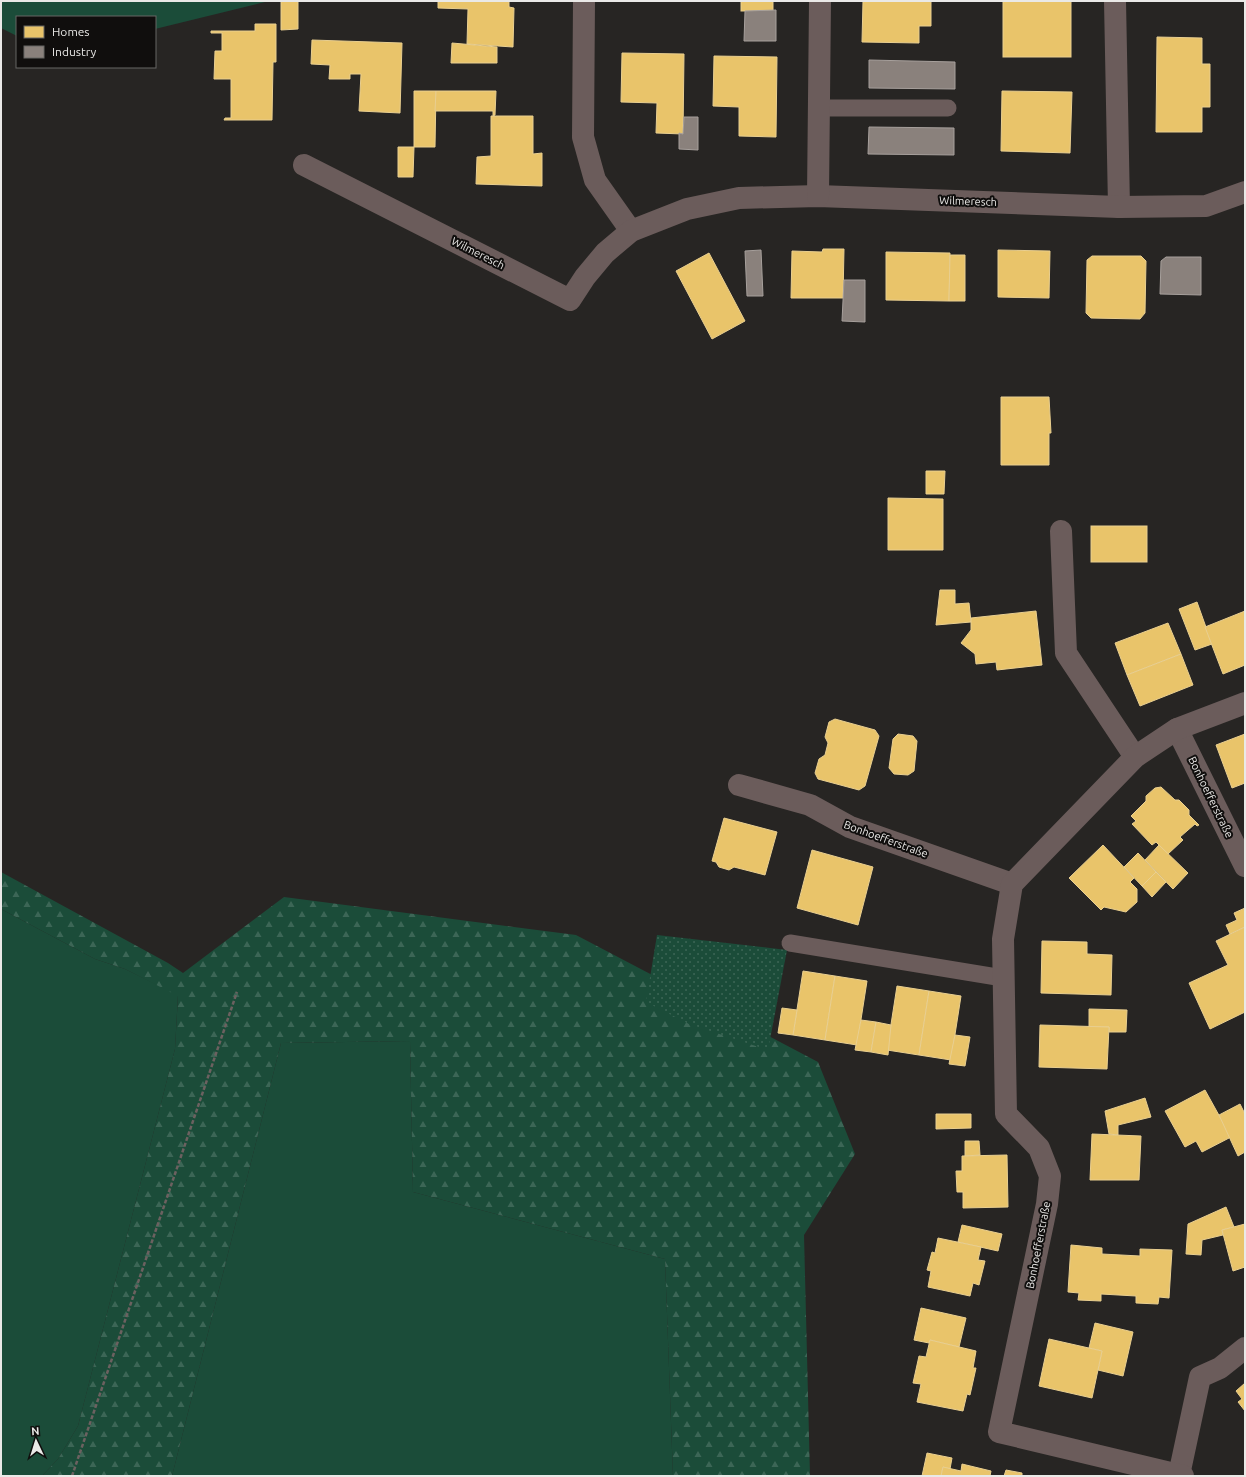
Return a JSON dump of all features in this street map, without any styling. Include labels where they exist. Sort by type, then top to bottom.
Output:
[{"type":"street","points":[[584,1],[583,137],[595,180],[630,231]]},
{"type":"street","points":[[818,196],[820,1]]},
{"type":"street","points":[[1115,1],[1118,207]]},
{"type":"street","name":"Wilmeresch","points":[[304,164],[570,300],[585,277],[605,253],[630,231],[687,209],[739,198],[818,196],[1118,207],[1206,206],[1245,192]]},
{"type":"street","points":[[1061,531],[1066,653],[1135,757]]},
{"type":"street","points":[[1012,884],[1135,757],[1177,729],[1245,703]]},
{"type":"street","name":"Bonhoefferstraße","points":[[1177,729],[1245,866]]},
{"type":"street","name":"Bonhoefferstraße","points":[[739,785],[810,805],[850,827],[1012,884],[1003,939],[1006,1114],[1039,1148],[1050,1176],[1047,1204],[999,1432],[1181,1475]]},
{"type":"street","points":[[1181,1475],[1200,1377],[1220,1368],[1245,1348]]},
{"type":"lane","points":[[819,108],[948,108]]},
{"type":"lane","points":[[790,943],[1003,978]]},
{"type":"path","points":[[72,1476],[237,992]]},
{"type":"green space","points":[[1,1],[269,1],[156,29],[156,16],[16,16],[16,36],[1,28]]},
{"type":"green space","points":[[1,872],[168,963],[183,973],[284,897],[576,935],[818,1062],[855,1154],[804,1235],[810,1476],[673,1476],[665,1259],[413,1192],[410,1041],[281,1043],[172,1476],[42,1476],[58,1459],[78,1426],[175,1049],[178,996],[125,969],[95,959],[1,909]]},
{"type":"green space","points":[[1,909],[95,959],[125,969],[178,995],[175,1049],[78,1426],[58,1459],[42,1476],[1,1476]]},
{"type":"green space","points":[[657,935],[787,950],[768,1050],[689,1024],[646,1002]]},
{"type":"green space","points":[[410,1041],[413,1192],[665,1259],[673,1476],[172,1476],[281,1043]]},
{"type":"building: Homes","points":[[281,1],[298,1],[298,29],[281,30]]},
{"type":"building: Homes","points":[[438,1],[509,1],[509,7],[514,8],[513,47],[467,44],[468,9],[438,8]]},
{"type":"building: Homes","points":[[741,1],[773,1],[773,11],[741,11]]},
{"type":"building: Homes","points":[[863,1],[931,1],[931,26],[919,26],[919,43],[862,42]]},
{"type":"building: Homes","points":[[1003,1],[1071,1],[1071,57],[1003,57]]},
{"type":"building: Homes","points":[[255,24],[276,24],[276,62],[273,62],[272,120],[224,120],[225,118],[231,118],[231,79],[214,79],[215,51],[222,51],[222,33],[211,33],[211,31],[255,31]]},
{"type":"building: Homes","points":[[1157,37],[1202,38],[1202,64],[1210,64],[1210,107],[1202,107],[1202,132],[1156,132]]},
{"type":"building: Homes","points":[[312,40],[402,43],[400,113],[359,111],[361,74],[350,74],[350,79],[329,79],[330,65],[311,64]]},
{"type":"building: Homes","points":[[452,43],[497,47],[497,63],[451,63]]},
{"type":"building: Homes","points":[[622,53],[684,54],[683,134],[656,133],[657,103],[621,102]]},
{"type":"building: Homes","points":[[714,56],[777,57],[776,137],[739,136],[739,107],[713,106]]},
{"type":"building: Homes","points":[[414,91],[436,91],[435,147],[414,147]]},
{"type":"building: Homes","points":[[436,91],[496,91],[495,115],[493,116],[493,111],[435,111]]},
{"type":"building: Homes","points":[[1002,91],[1072,92],[1070,153],[1001,151]]},
{"type":"building: Homes","points":[[491,116],[533,116],[533,154],[542,153],[542,186],[476,184],[477,157],[491,156]]},
{"type":"building: Homes","points":[[398,147],[414,147],[413,177],[398,177]]},
{"type":"building: Homes","points":[[823,249],[844,249],[843,298],[791,298],[792,251],[822,252]]},
{"type":"building: Homes","points":[[998,250],[1050,251],[1049,298],[998,297]]},
{"type":"building: Homes","points":[[886,252],[950,253],[949,301],[886,300]]},
{"type":"building: Homes","points":[[709,253],[745,321],[712,339],[676,271]]},
{"type":"building: Homes","points":[[950,255],[965,255],[965,301],[949,301]]},
{"type":"building: Homes","points":[[1092,256],[1141,256],[1146,261],[1145,313],[1140,319],[1091,318],[1086,313],[1087,260]]},
{"type":"building: Homes","points":[[1001,397],[1049,397],[1051,433],[1049,433],[1049,465],[1001,465]]},
{"type":"building: Homes","points":[[926,471],[945,471],[944,494],[926,494]]},
{"type":"building: Homes","points":[[888,498],[943,499],[943,550],[888,550]]},
{"type":"building: Homes","points":[[1091,526],[1147,526],[1147,562],[1091,562]]},
{"type":"building: Homes","points":[[940,590],[955,590],[955,604],[969,603],[971,622],[936,625]]},
{"type":"building: Homes","points":[[1197,602],[1212,644],[1195,650],[1179,609]]},
{"type":"building: Homes","points":[[1036,611],[1042,665],[997,670],[996,662],[976,664],[975,654],[961,643],[971,630],[971,618]]},
{"type":"building: Homes","points":[[1245,611],[1245,665],[1223,674],[1205,627]]},
{"type":"building: Homes","points":[[1168,623],[1181,654],[1127,675],[1115,643]]},
{"type":"building: Homes","points":[[1181,654],[1193,685],[1140,706],[1127,675]]},
{"type":"building: Homes","points":[[835,719],[875,730],[879,736],[865,786],[859,790],[818,779],[815,773],[819,759],[825,755],[828,743],[825,737],[829,722]]},
{"type":"building: Homes","points":[[898,734],[913,736],[917,741],[914,771],[908,775],[894,774],[889,768],[893,739]]},
{"type":"building: Homes","points":[[1245,734],[1245,783],[1232,788],[1216,745]]},
{"type":"building: Homes","points":[[1161,787],[1175,800],[1179,800],[1189,810],[1189,815],[1199,825],[1197,826],[1195,824],[1180,837],[1183,840],[1168,854],[1156,842],[1152,845],[1132,824],[1136,821],[1131,816],[1146,801],[1146,796],[1155,788]]},
{"type":"building: Homes","points":[[724,818],[777,832],[765,875],[734,867],[729,870],[719,867],[716,862],[712,861]]},
{"type":"building: Homes","points":[[1103,845],[1134,878],[1130,882],[1137,889],[1137,902],[1126,912],[1104,907],[1101,910],[1069,878]]},
{"type":"building: Homes","points":[[1159,845],[1188,873],[1173,889],[1145,860]]},
{"type":"building: Homes","points":[[812,850],[873,867],[858,925],[797,908]]},
{"type":"building: Homes","points":[[1138,853],[1156,872],[1142,886],[1124,867]]},
{"type":"building: Homes","points":[[1156,872],[1166,882],[1152,897],[1142,886]]},
{"type":"building: Homes","points":[[1245,908],[1245,927],[1230,934],[1226,925],[1237,920],[1234,913]]},
{"type":"building: Homes","points":[[1245,927],[1245,1012],[1210,1029],[1189,983],[1228,965],[1216,941]]},
{"type":"building: Homes","points":[[1042,941],[1087,942],[1087,954],[1112,955],[1111,995],[1041,993]]},
{"type":"building: Homes","points":[[803,971],[835,976],[825,1040],[793,1035]]},
{"type":"building: Homes","points":[[835,976],[867,981],[857,1045],[825,1040]]},
{"type":"building: Homes","points":[[897,986],[929,991],[919,1055],[887,1050]]},
{"type":"building: Homes","points":[[929,991],[961,996],[951,1060],[919,1055]]},
{"type":"building: Homes","points":[[782,1008],[797,1010],[793,1035],[778,1033]]},
{"type":"building: Homes","points":[[1089,1009],[1127,1010],[1126,1032],[1109,1032],[1109,1027],[1089,1027]]},
{"type":"building: Homes","points":[[861,1020],[876,1022],[871,1052],[855,1050]]},
{"type":"building: Homes","points":[[876,1022],[891,1025],[888,1055],[871,1052]]},
{"type":"building: Homes","points":[[1040,1025],[1109,1027],[1107,1069],[1039,1067]]},
{"type":"building: Homes","points":[[955,1035],[970,1037],[965,1066],[949,1064]]},
{"type":"building: Homes","points":[[1205,1090],[1231,1137],[1202,1152],[1196,1141],[1185,1147],[1165,1111]]},
{"type":"building: Homes","points":[[1145,1098],[1151,1117],[1118,1125],[1118,1135],[1109,1134],[1105,1111]]},
{"type":"building: Homes","points":[[1240,1104],[1245,1114],[1245,1152],[1238,1156],[1219,1115]]},
{"type":"building: Homes","points":[[936,1114],[971,1114],[971,1128],[936,1129]]},
{"type":"building: Homes","points":[[1092,1134],[1141,1136],[1139,1180],[1090,1180]]},
{"type":"building: Homes","points":[[965,1141],[979,1141],[980,1155],[965,1156]]},
{"type":"building: Homes","points":[[1007,1155],[1008,1207],[963,1208],[963,1192],[957,1192],[956,1171],[962,1171],[962,1156]]},
{"type":"building: Homes","points":[[1226,1207],[1234,1227],[1222,1230],[1223,1235],[1202,1240],[1201,1255],[1186,1254],[1188,1224]]},
{"type":"building: Homes","points":[[1245,1224],[1245,1267],[1233,1271],[1222,1230]]},
{"type":"building: Homes","points":[[962,1225],[1002,1234],[998,1251],[958,1242]]},
{"type":"building: Homes","points":[[938,1238],[981,1247],[978,1260],[985,1261],[979,1285],[973,1283],[970,1296],[928,1287],[931,1271],[927,1270],[932,1252],[935,1253]]},
{"type":"building: Homes","points":[[1071,1245],[1102,1248],[1102,1254],[1140,1256],[1140,1249],[1172,1250],[1169,1298],[1159,1297],[1158,1304],[1136,1303],[1136,1296],[1101,1294],[1101,1301],[1078,1300],[1079,1293],[1068,1292]]},
{"type":"building: Homes","points":[[921,1308],[966,1318],[959,1347],[930,1340],[929,1343],[914,1340]]},
{"type":"building: Homes","points":[[1095,1323],[1133,1332],[1123,1376],[1098,1370],[1102,1351],[1089,1348]]},
{"type":"building: Homes","points":[[1049,1339],[1102,1351],[1092,1398],[1039,1386]]},
{"type":"building: Homes","points":[[930,1340],[976,1351],[973,1368],[976,1368],[970,1395],[967,1394],[963,1411],[917,1402],[921,1384],[913,1383],[919,1356],[926,1357]]},
{"type":"building: Homes","points":[[1245,1383],[1245,1411],[1238,1402],[1242,1399],[1236,1391]]},
{"type":"building: Homes","points":[[927,1453],[952,1458],[950,1469],[943,1467],[941,1476],[922,1476]]},
{"type":"building: Homes","points":[[962,1464],[991,1471],[990,1476],[941,1476],[943,1467],[961,1471]]},
{"type":"building: Homes","points":[[1006,1470],[1022,1473],[1022,1476],[1004,1476]]},
{"type":"building: Industry","points":[[776,10],[776,41],[744,41],[745,11]]},
{"type":"building: Industry","points":[[869,60],[955,62],[955,89],[869,88]]},
{"type":"building: Industry","points":[[684,117],[698,117],[698,150],[679,149],[679,133],[683,134]]},
{"type":"building: Industry","points":[[869,127],[954,128],[954,155],[868,154]]},
{"type":"building: Industry","points":[[761,250],[763,296],[747,296],[745,251]]},
{"type":"building: Industry","points":[[1166,257],[1201,257],[1201,295],[1160,294],[1161,261]]},
{"type":"building: Industry","points":[[844,280],[865,280],[865,322],[842,321]]}]
